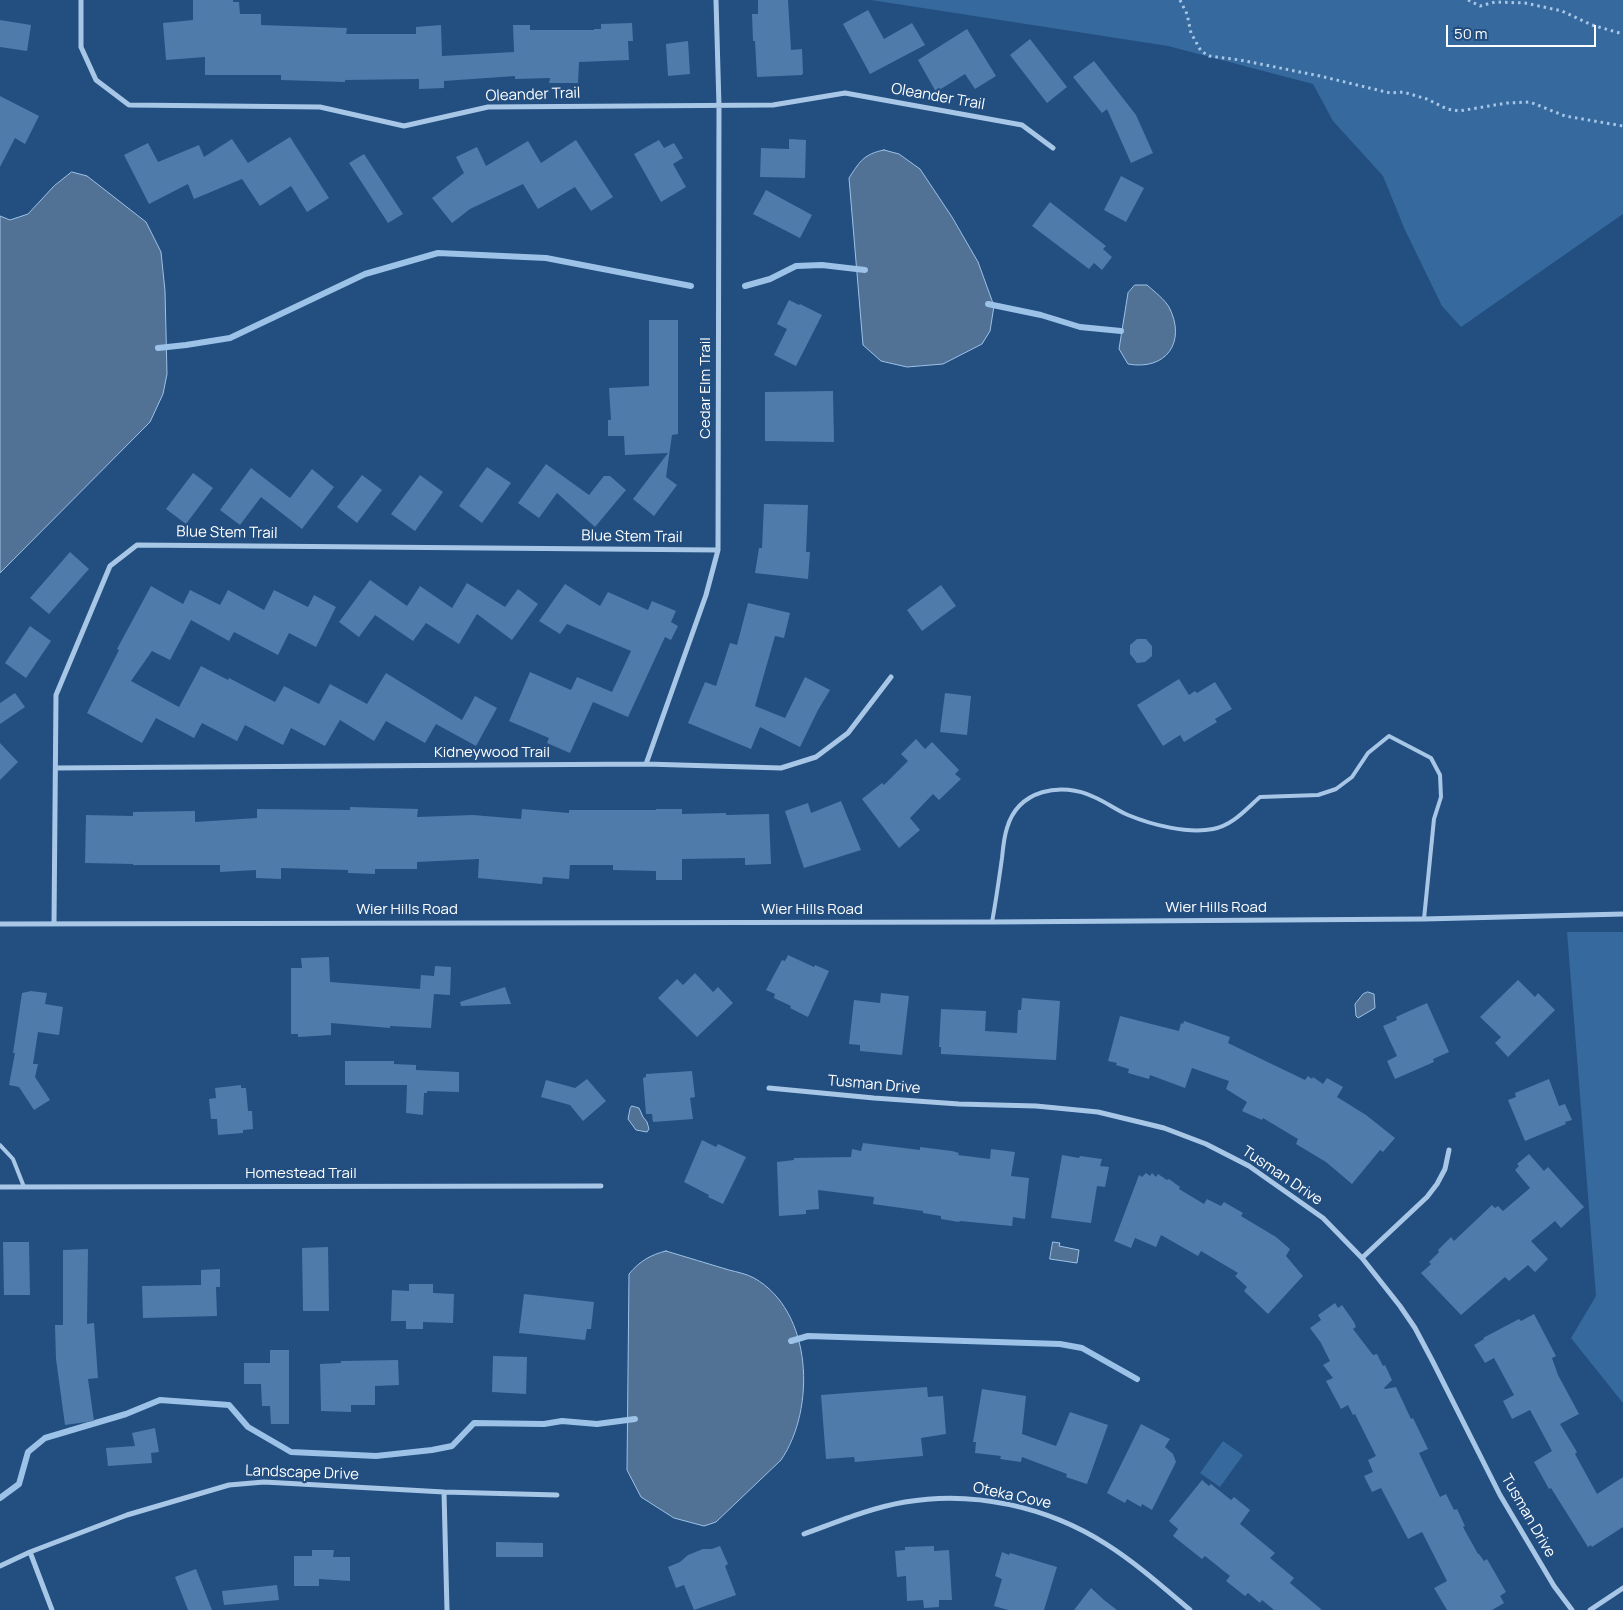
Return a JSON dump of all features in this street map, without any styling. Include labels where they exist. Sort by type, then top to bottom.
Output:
[{"type":"street","name":"Oleander Trail","points":[[81,0],[81,47],[96,80],[129,105],[320,107],[404,126],[488,107],[773,105],[845,93],[1022,125],[1053,148]]},
{"type":"street","name":"Cedar Elm Trail","points":[[646,764],[706,595],[718,550],[720,106],[716,0]]},
{"type":"street","name":"Blue Stem Trail","points":[[54,923],[56,695],[110,566],[137,545],[718,550]]},
{"type":"street","name":"Kidneywood Trail","points":[[56,768],[646,764],[781,768],[816,758],[848,733],[891,677]]},
{"type":"street","name":"Wier Hills Road","points":[[0,924],[992,922],[1424,919],[1623,914]]},
{"type":"street","name":"Tusman Drive","points":[[769,1088],[874,1098],[959,1104],[1036,1106],[1098,1112],[1164,1128],[1206,1144],[1249,1166],[1323,1218],[1362,1258],[1415,1328],[1500,1495],[1554,1586],[1572,1610]]},
{"type":"street","points":[[1362,1258],[1427,1197],[1438,1184],[1445,1169],[1449,1150]]},
{"type":"street","name":"Homestead Trail","points":[[0,1187],[601,1186]]},
{"type":"street","name":"Landscape Drive","points":[[0,1566],[30,1552],[127,1515],[229,1485],[264,1482],[557,1496]]},
{"type":"street","points":[[444,1492],[447,1610]]},
{"type":"street","name":"Oteka Cove","points":[[804,1534],[874,1509],[905,1502],[934,1498],[962,1498],[1003,1504],[1049,1515],[1098,1539],[1134,1563],[1190,1610]]},
{"type":"street","points":[[30,1552],[52,1610]]},
{"type":"street","points":[[1590,1610],[1623,1588]]},
{"type":"lane","points":[[992,922],[1006,828],[1017,807],[1036,794],[1064,788],[1093,796],[1127,815],[1170,827],[1194,831],[1214,829],[1228,824],[1242,815],[1260,798],[1318,795],[1336,789],[1352,777],[1368,753],[1389,736],[1431,758],[1440,775],[1441,797],[1434,820],[1424,919]]},
{"type":"lane","points":[[0,1145],[13,1159],[24,1187]]},
{"type":"path","points":[[1180,0],[1188,14],[1191,34],[1201,51],[1209,56],[1240,60],[1320,76],[1390,93],[1403,92],[1427,99],[1447,109],[1459,111],[1507,103],[1530,102],[1565,116],[1623,126]]},
{"type":"path","points":[[1468,0],[1480,6],[1495,2],[1525,3],[1562,11],[1592,25],[1623,34]]},
{"type":"shaded area","points":[[871,0],[1623,0],[1623,214],[1461,327],[1442,306],[1405,230],[1383,176],[1333,121],[1313,84],[1168,46]]},
{"type":"shaded area","points":[[884,150],[899,154],[920,169],[952,217],[978,262],[994,306],[990,331],[982,344],[943,364],[907,367],[881,361],[863,345],[849,178],[863,159]]},
{"type":"shaded area","points":[[72,172],[87,176],[146,222],[161,252],[165,291],[167,374],[163,394],[150,422],[0,573],[0,216],[10,220],[28,214],[54,186]]},
{"type":"shaded area","points":[[1135,285],[1147,285],[1165,301],[1174,320],[1176,332],[1170,351],[1153,363],[1141,365],[1128,364],[1119,349],[1128,293]]},
{"type":"shaded area","points":[[1567,932],[1623,932],[1623,1403],[1571,1338],[1596,1296]]},
{"type":"shaded area","points":[[1368,992],[1374,994],[1375,1008],[1358,1018],[1356,1016],[1355,1004],[1363,994]]},
{"type":"shaded area","points":[[632,1106],[639,1108],[647,1122],[649,1129],[647,1132],[636,1130],[628,1119]]},
{"type":"shaded area","points":[[1053,1242],[1060,1243],[1059,1246],[1079,1250],[1077,1263],[1050,1259]]},
{"type":"shaded area","points":[[666,1251],[748,1275],[774,1293],[788,1313],[798,1337],[803,1362],[803,1389],[800,1415],[792,1439],[781,1460],[716,1522],[704,1526],[674,1518],[641,1497],[627,1470],[629,1274],[646,1259]]},
{"type":"shaded area","points":[[1223,1441],[1243,1455],[1220,1487],[1200,1473]]},
{"type":"building","points":[[193,0],[233,0],[233,2],[239,2],[240,14],[261,14],[261,25],[347,28],[346,34],[416,34],[416,27],[441,25],[442,56],[514,52],[513,25],[530,25],[530,30],[594,30],[601,29],[601,24],[632,23],[633,41],[628,41],[629,60],[579,62],[578,83],[549,83],[550,78],[515,79],[515,76],[444,81],[444,88],[419,89],[419,79],[345,80],[345,82],[281,80],[281,75],[205,75],[205,57],[166,60],[163,23],[193,20]]},
{"type":"building","points":[[758,0],[788,0],[791,50],[802,49],[802,75],[757,77],[752,14],[758,14]]},
{"type":"building","points":[[868,10],[884,39],[912,23],[925,45],[870,74],[843,24]]},
{"type":"building","points":[[0,20],[31,25],[27,51],[0,47]]},
{"type":"building","points":[[967,29],[996,76],[975,89],[965,74],[936,92],[918,60]]},
{"type":"building","points":[[1030,39],[1067,87],[1047,103],[1010,55]]},
{"type":"building","points":[[688,41],[690,74],[668,76],[666,44]]},
{"type":"building","points":[[1094,61],[1136,115],[1153,153],[1131,163],[1107,109],[1102,113],[1073,77]]},
{"type":"building","points":[[0,96],[39,116],[25,144],[15,138],[0,167]]},
{"type":"building","points":[[290,137],[329,198],[307,212],[291,186],[260,206],[242,179],[194,199],[188,184],[149,204],[124,155],[148,143],[158,162],[199,145],[204,157],[232,139],[248,163]]},
{"type":"building","points":[[789,139],[806,140],[805,178],[760,177],[761,148],[789,149]]},
{"type":"building","points":[[576,140],[613,197],[591,211],[575,187],[538,209],[523,184],[470,209],[452,223],[432,198],[464,173],[456,157],[477,147],[486,166],[528,141],[541,163]]},
{"type":"building","points":[[659,140],[664,148],[674,143],[683,158],[673,164],[686,187],[661,202],[634,154]]},
{"type":"building","points":[[364,154],[403,214],[388,223],[349,163]]},
{"type":"building","points":[[1121,176],[1144,188],[1126,222],[1104,210]]},
{"type":"building","points":[[766,190],[812,215],[800,238],[753,214]]},
{"type":"building","points":[[1050,202],[1106,246],[1103,249],[1112,257],[1102,270],[1094,263],[1089,269],[1032,226]]},
{"type":"building","points":[[789,300],[822,315],[796,366],[774,355],[787,329],[777,324]]},
{"type":"building","points":[[649,320],[678,320],[678,434],[672,435],[666,477],[677,485],[654,516],[633,499],[668,453],[625,455],[624,436],[608,436],[608,420],[611,420],[609,388],[649,386]]},
{"type":"building","points":[[833,391],[834,442],[765,441],[765,392]]},
{"type":"building","points":[[546,464],[589,495],[604,476],[610,476],[626,490],[595,527],[557,493],[539,518],[518,503]]},
{"type":"building","points":[[487,467],[511,483],[482,523],[459,506]]},
{"type":"building","points":[[251,468],[290,498],[312,469],[334,487],[302,529],[261,497],[240,525],[220,510]]},
{"type":"building","points":[[193,473],[213,488],[186,524],[166,509]]},
{"type":"building","points":[[362,475],[382,490],[357,523],[337,507]]},
{"type":"building","points":[[420,475],[443,492],[415,531],[391,514]]},
{"type":"building","points":[[764,504],[808,505],[806,552],[810,552],[808,579],[755,573],[759,548],[762,548]]},
{"type":"building","points":[[70,552],[89,569],[49,614],[30,598]]},
{"type":"building","points":[[370,580],[407,606],[420,586],[452,608],[467,583],[505,607],[518,589],[538,604],[512,640],[477,614],[459,644],[426,623],[413,641],[375,615],[359,637],[339,622]]},
{"type":"building","points":[[565,584],[600,606],[608,592],[648,610],[652,601],[676,611],[671,622],[678,626],[671,640],[665,637],[628,717],[593,702],[570,753],[547,743],[549,738],[509,721],[530,672],[571,690],[577,677],[612,692],[631,651],[567,624],[560,634],[539,621]]},
{"type":"building","points":[[941,585],[956,606],[922,631],[907,610]]},
{"type":"building","points":[[151,586],[183,604],[190,590],[220,605],[228,590],[264,610],[274,590],[308,607],[314,595],[336,607],[316,647],[289,633],[278,655],[234,632],[229,641],[191,620],[170,660],[152,651],[131,681],[179,707],[201,666],[275,702],[284,686],[319,704],[330,684],[367,704],[386,673],[462,720],[475,696],[497,708],[476,746],[436,724],[425,743],[386,721],[374,741],[340,720],[325,746],[291,728],[283,745],[245,725],[237,741],[202,723],[194,738],[156,718],[142,743],[87,713],[119,650],[117,649]]},
{"type":"building","points":[[748,603],[790,613],[784,638],[775,636],[755,706],[785,718],[805,677],[830,690],[800,747],[760,727],[751,749],[688,723],[705,682],[716,686],[730,643],[737,645]]},
{"type":"building","points":[[30,626],[51,641],[26,678],[5,663]]},
{"type":"building","points":[[1137,639],[1146,639],[1152,646],[1152,656],[1145,662],[1137,663],[1130,654],[1130,645]]},
{"type":"building","points":[[1179,679],[1189,695],[1195,691],[1197,693],[1215,682],[1232,709],[1215,719],[1217,722],[1184,742],[1180,735],[1163,746],[1137,705]]},
{"type":"building","points":[[15,693],[25,707],[0,724],[0,703]]},
{"type":"building","points":[[945,693],[971,696],[967,735],[940,732]]},
{"type":"building","points":[[916,739],[925,749],[932,742],[959,770],[955,774],[961,779],[939,800],[933,794],[910,818],[920,830],[899,848],[862,799],[882,783],[884,785],[908,761],[901,754]]},
{"type":"building","points":[[0,743],[18,762],[0,780]]},
{"type":"building","points":[[841,801],[861,850],[804,868],[785,811],[808,803],[811,813]]},
{"type":"building","points":[[350,807],[418,809],[417,817],[473,815],[521,819],[522,809],[569,813],[569,810],[682,809],[682,814],[769,814],[771,864],[745,865],[745,858],[682,859],[682,880],[656,880],[656,871],[613,870],[613,865],[570,865],[569,879],[543,877],[542,884],[478,878],[479,859],[417,862],[417,869],[375,869],[375,874],[348,873],[348,870],[281,868],[281,879],[256,878],[256,870],[220,872],[220,865],[85,863],[86,815],[133,816],[133,812],[195,811],[195,822],[257,818],[257,809],[350,810]]},
{"type":"building","points":[[788,955],[814,967],[815,965],[829,971],[808,1017],[774,998],[775,994],[766,990],[782,960],[785,961]]},
{"type":"building","points":[[329,957],[330,982],[420,989],[421,975],[434,976],[435,966],[451,967],[450,995],[434,994],[431,1028],[390,1026],[390,1028],[331,1023],[331,1035],[298,1037],[298,1034],[291,1034],[291,968],[302,968],[301,958]]},
{"type":"building","points":[[695,973],[713,992],[718,987],[733,1003],[697,1037],[658,998],[677,979],[683,985]]},
{"type":"building","points":[[1518,980],[1535,997],[1538,993],[1555,1010],[1508,1057],[1495,1043],[1501,1037],[1480,1017]]},
{"type":"building","points":[[505,987],[511,1004],[461,1006],[460,1002]]},
{"type":"building","points":[[31,991],[47,993],[45,1004],[63,1007],[59,1035],[38,1032],[33,1064],[38,1064],[35,1077],[50,1100],[34,1110],[19,1087],[9,1085],[22,993]]},
{"type":"building","points":[[881,993],[909,996],[902,1055],[860,1051],[860,1045],[849,1044],[854,1000],[880,1003]]},
{"type":"building","points":[[1022,998],[1060,1001],[1056,1060],[941,1054],[941,1047],[939,1047],[941,1009],[986,1011],[985,1031],[1017,1033],[1018,1010],[1021,1010]]},
{"type":"building","points":[[1427,1003],[1449,1052],[1433,1059],[1434,1062],[1395,1079],[1387,1061],[1397,1056],[1383,1026],[1397,1020],[1396,1017]]},
{"type":"building","points":[[1120,1016],[1179,1031],[1181,1023],[1183,1024],[1184,1021],[1230,1037],[1228,1043],[1305,1080],[1308,1076],[1312,1079],[1313,1077],[1323,1084],[1327,1078],[1343,1087],[1337,1097],[1366,1115],[1395,1138],[1383,1152],[1380,1150],[1352,1184],[1326,1162],[1296,1144],[1298,1139],[1263,1118],[1262,1120],[1242,1111],[1247,1102],[1226,1089],[1229,1081],[1192,1068],[1185,1088],[1150,1075],[1149,1079],[1128,1073],[1129,1069],[1108,1061]]},
{"type":"building","points":[[345,1061],[394,1061],[394,1064],[416,1065],[416,1070],[459,1072],[459,1092],[427,1091],[427,1093],[424,1093],[423,1115],[406,1113],[407,1085],[345,1085]]},
{"type":"building","points":[[692,1071],[695,1097],[690,1098],[693,1119],[653,1122],[652,1114],[646,1114],[643,1078],[646,1077],[646,1074]]},
{"type":"building","points":[[587,1079],[606,1101],[583,1121],[570,1105],[541,1097],[546,1080],[575,1088]]},
{"type":"building","points":[[1549,1079],[1559,1106],[1565,1104],[1572,1120],[1525,1141],[1508,1100],[1516,1097],[1515,1093]]},
{"type":"building","points":[[241,1085],[241,1088],[246,1088],[248,1111],[252,1111],[253,1129],[243,1130],[243,1133],[218,1135],[217,1119],[211,1119],[209,1099],[216,1098],[215,1088]]},
{"type":"building","points":[[702,1140],[716,1147],[718,1144],[746,1157],[723,1204],[684,1182]]},
{"type":"building","points":[[863,1143],[920,1150],[920,1147],[952,1151],[959,1153],[958,1155],[990,1159],[991,1149],[1015,1152],[1011,1176],[1029,1178],[1025,1219],[1013,1217],[1012,1226],[959,1222],[941,1219],[941,1216],[923,1213],[923,1211],[873,1204],[874,1197],[818,1190],[819,1209],[806,1210],[806,1214],[779,1216],[777,1162],[794,1160],[794,1158],[851,1157],[852,1149],[861,1151]]},
{"type":"building","points":[[1529,1154],[1544,1171],[1548,1167],[1584,1207],[1561,1228],[1555,1221],[1531,1241],[1548,1259],[1535,1272],[1528,1265],[1509,1281],[1505,1277],[1461,1315],[1421,1273],[1431,1264],[1429,1262],[1451,1237],[1454,1241],[1492,1205],[1495,1208],[1498,1206],[1503,1211],[1530,1188],[1515,1170],[1519,1166],[1517,1164]]},
{"type":"building","points":[[1062,1155],[1102,1159],[1100,1166],[1109,1167],[1105,1187],[1097,1186],[1091,1223],[1051,1218]]},
{"type":"building","points":[[1146,1173],[1150,1176],[1152,1173],[1156,1177],[1158,1174],[1167,1180],[1169,1179],[1180,1187],[1179,1189],[1204,1204],[1207,1199],[1221,1206],[1224,1202],[1243,1213],[1241,1216],[1276,1237],[1290,1249],[1286,1256],[1303,1276],[1268,1314],[1244,1291],[1247,1287],[1235,1276],[1238,1273],[1201,1251],[1198,1256],[1161,1235],[1156,1247],[1135,1238],[1131,1248],[1114,1241],[1139,1175],[1142,1177]]},
{"type":"building","points":[[3,1242],[29,1242],[30,1295],[4,1295]]},
{"type":"building","points":[[328,1247],[329,1311],[303,1311],[302,1248]]},
{"type":"building","points":[[88,1249],[87,1324],[94,1323],[98,1378],[88,1379],[94,1421],[65,1425],[56,1359],[55,1325],[63,1325],[63,1250]]},
{"type":"building","points":[[220,1269],[220,1287],[216,1287],[217,1316],[143,1318],[142,1286],[201,1285],[201,1270]]},
{"type":"building","points":[[409,1284],[433,1284],[433,1293],[454,1294],[453,1323],[423,1322],[423,1329],[406,1329],[406,1321],[391,1321],[392,1290],[409,1291]]},
{"type":"building","points":[[524,1294],[594,1302],[591,1329],[587,1329],[585,1340],[519,1333]]},
{"type":"building","points":[[1335,1303],[1338,1308],[1342,1305],[1354,1322],[1356,1327],[1353,1329],[1373,1355],[1377,1354],[1383,1366],[1385,1365],[1392,1380],[1384,1388],[1396,1387],[1411,1419],[1413,1418],[1428,1449],[1419,1453],[1440,1497],[1446,1494],[1454,1510],[1457,1509],[1465,1526],[1463,1527],[1478,1554],[1484,1561],[1487,1559],[1506,1592],[1500,1596],[1504,1603],[1492,1610],[1447,1610],[1434,1588],[1447,1581],[1422,1532],[1408,1539],[1381,1488],[1372,1492],[1364,1476],[1373,1472],[1368,1460],[1376,1456],[1355,1414],[1353,1415],[1348,1405],[1341,1409],[1326,1381],[1333,1378],[1323,1365],[1330,1361],[1321,1343],[1310,1328],[1321,1320],[1318,1315]]},
{"type":"building","points":[[1534,1314],[1556,1356],[1552,1358],[1558,1375],[1579,1414],[1560,1424],[1577,1452],[1575,1454],[1597,1494],[1623,1477],[1623,1527],[1592,1547],[1591,1545],[1588,1547],[1551,1488],[1549,1489],[1534,1462],[1552,1451],[1530,1410],[1512,1419],[1503,1401],[1514,1395],[1494,1358],[1485,1363],[1474,1345],[1483,1338],[1519,1319],[1521,1321]]},
{"type":"building","points":[[270,1350],[289,1350],[289,1424],[271,1424],[270,1406],[262,1406],[261,1384],[244,1384],[244,1363],[270,1363]]},
{"type":"building","points":[[493,1356],[527,1357],[526,1394],[492,1392]]},
{"type":"building","points":[[398,1360],[399,1385],[375,1386],[375,1405],[351,1405],[351,1412],[321,1411],[320,1364],[341,1363],[341,1361]]},
{"type":"building","points":[[927,1387],[928,1397],[943,1396],[946,1434],[921,1438],[923,1456],[855,1462],[854,1457],[826,1459],[821,1395]]},
{"type":"building","points":[[982,1389],[1026,1396],[1022,1434],[1056,1446],[1070,1412],[1108,1425],[1087,1484],[1066,1477],[1067,1474],[1022,1457],[1021,1462],[1000,1459],[1001,1456],[975,1453],[976,1442],[973,1442]]},
{"type":"building","points":[[1141,1424],[1170,1439],[1165,1447],[1173,1454],[1176,1462],[1152,1510],[1142,1504],[1141,1507],[1127,1499],[1125,1503],[1107,1493]]},
{"type":"building","points":[[155,1428],[159,1452],[151,1453],[152,1463],[108,1466],[106,1448],[135,1446],[132,1433]]},
{"type":"building","points":[[1202,1480],[1209,1486],[1211,1484],[1231,1500],[1234,1497],[1250,1510],[1240,1524],[1275,1553],[1270,1558],[1294,1578],[1290,1583],[1322,1610],[1274,1610],[1262,1600],[1260,1603],[1248,1593],[1245,1596],[1226,1581],[1230,1576],[1205,1556],[1202,1559],[1173,1536],[1178,1529],[1169,1521]]},
{"type":"building","points":[[496,1542],[543,1543],[543,1557],[496,1557]]},
{"type":"building","points":[[720,1546],[728,1564],[725,1566],[736,1595],[694,1610],[684,1585],[676,1588],[668,1567],[680,1562],[688,1555],[703,1549],[712,1549]]},
{"type":"building","points":[[934,1546],[934,1551],[949,1550],[952,1600],[939,1600],[939,1607],[924,1608],[923,1600],[907,1601],[906,1576],[897,1577],[895,1551],[905,1550],[905,1547]]},
{"type":"building","points":[[312,1550],[334,1550],[333,1557],[350,1557],[350,1581],[319,1579],[319,1586],[294,1586],[294,1556],[312,1556]]},
{"type":"building","points":[[1002,1552],[1057,1567],[1044,1610],[1008,1610],[994,1606],[1002,1579],[995,1576]]},
{"type":"building","points":[[196,1569],[212,1610],[188,1610],[175,1577]]},
{"type":"building","points":[[277,1585],[279,1600],[224,1605],[222,1591]]},
{"type":"building","points":[[1091,1588],[1104,1600],[1117,1610],[1074,1610]]},
{"type":"waterway","points":[[158,348],[230,338],[365,274],[438,253],[546,258],[691,286]]},
{"type":"waterway","points":[[745,286],[770,279],[796,266],[822,265],[865,270]]},
{"type":"waterway","points":[[988,304],[1041,315],[1080,327],[1121,331]]},
{"type":"waterway","points":[[791,1341],[808,1336],[1060,1344],[1082,1348],[1137,1379]]},
{"type":"waterway","points":[[0,1498],[19,1484],[28,1452],[45,1438],[126,1414],[160,1400],[229,1405],[248,1427],[291,1452],[376,1456],[452,1446],[474,1423],[544,1424],[562,1421],[597,1424],[635,1419]]}]
